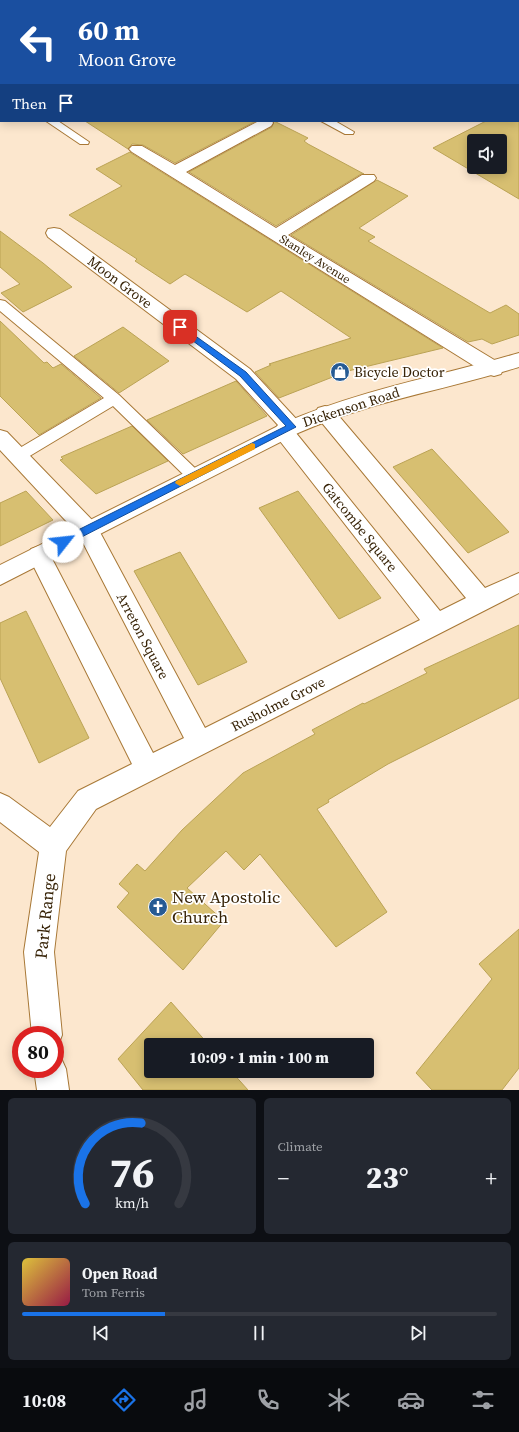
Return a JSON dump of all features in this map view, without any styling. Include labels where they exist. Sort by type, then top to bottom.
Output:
[{"type":"main road","points":[[174,172],[266,122]]},
{"type":"main road","name":"Stanley Avenue","points":[[137,149],[494,369]]},
{"type":"main road","points":[[276,235],[368,178]]},
{"type":"main road","name":"Moon Grove","points":[[54,233],[243,374],[288,429]]},
{"type":"main road","name":"Dickenson Road","points":[[0,576],[87,529],[288,429],[326,413],[396,391],[494,369],[519,360]]},
{"type":"main road","points":[[326,413],[482,601]]},
{"type":"main road","name":"Gatcombe Square","points":[[288,429],[437,624]]},
{"type":"main road","name":"Arreton Square","points":[[7,448],[87,529],[200,744]]},
{"type":"main road","points":[[39,555],[148,770]]},
{"type":"main road","name":"Rusholme Grove","points":[[53,846],[87,800],[519,582]]},
{"type":"main road","points":[[0,806],[53,846]]},
{"type":"main road","name":"Park Range","points":[[46,1026],[39,952],[53,846]]},
{"type":"main road","points":[[51,1078],[52,1090]]},
{"type":"lane","points":[[53,122],[84,142]]},
{"type":"lane","points":[[328,122],[349,132]]},
{"type":"lane","points":[[0,304],[114,399],[194,476]]},
{"type":"lane","points":[[7,448],[114,399]]},
{"type":"building","points":[[87,122],[254,122],[175,163],[143,145],[132,144],[128,149]]},
{"type":"building","points":[[274,122],[276,122],[308,138],[304,141],[308,144],[364,174],[361,174],[276,226],[189,172],[272,127]]},
{"type":"building","points":[[484,122],[519,122],[519,199],[477,174],[507,174],[507,134],[467,134],[467,168],[433,148]]},
{"type":"building","points":[[130,152],[443,348],[348,371],[279,398],[255,372],[271,365],[269,364],[351,338],[281,291],[247,312],[185,274],[170,284],[135,261],[137,259],[69,215],[122,186],[96,169]]},
{"type":"building","points":[[377,180],[408,196],[359,228],[375,237],[368,241],[490,313],[506,305],[519,314],[519,335],[492,344],[482,339],[468,342],[291,235]]},
{"type":"building","points":[[0,231],[72,287],[23,312],[1,293],[20,284],[0,267]]},
{"type":"building","points":[[0,321],[44,363],[47,362],[53,368],[61,364],[101,398],[39,435],[0,396]]},
{"type":"building","points":[[123,327],[169,361],[119,393],[74,356]]},
{"type":"building","points":[[236,381],[267,416],[183,454],[147,420]]},
{"type":"building","points":[[132,426],[168,461],[96,494],[60,460],[63,459],[61,457]]},
{"type":"building","points":[[432,449],[509,532],[468,553],[393,467]]},
{"type":"building","points":[[26,491],[53,520],[0,546],[0,503]]},
{"type":"building","points":[[298,491],[381,598],[339,619],[259,508]]},
{"type":"building","points":[[180,552],[247,662],[198,685],[134,571]]},
{"type":"building","points":[[26,611],[89,738],[39,763],[0,678],[0,623]]},
{"type":"building","points":[[519,625],[519,698],[388,764],[328,800],[329,802],[317,809],[387,912],[336,947],[260,854],[244,870],[226,851],[187,888],[224,921],[183,970],[117,907],[129,893],[119,884],[137,864],[145,871],[182,830],[243,773],[315,734],[312,730],[363,703],[364,704],[427,673],[424,669]]},
{"type":"building","points":[[519,929],[519,1068],[502,1090],[432,1090],[416,1073],[492,979],[479,964]]},
{"type":"building","points":[[171,1002],[203,1038],[144,1038],[144,1078],[237,1078],[248,1090],[143,1090],[118,1059]]},
{"type":"slow traffic","points":[[180,483],[252,447]]},
{"type":"place","name":"Bicycle Doctor","points":[[340,372]]},
{"type":"place","name":"New Apostolic Church","points":[[158,907]]},
{"type":"route","points":[[63,542],[292,427],[243,374],[180,327]]}]
